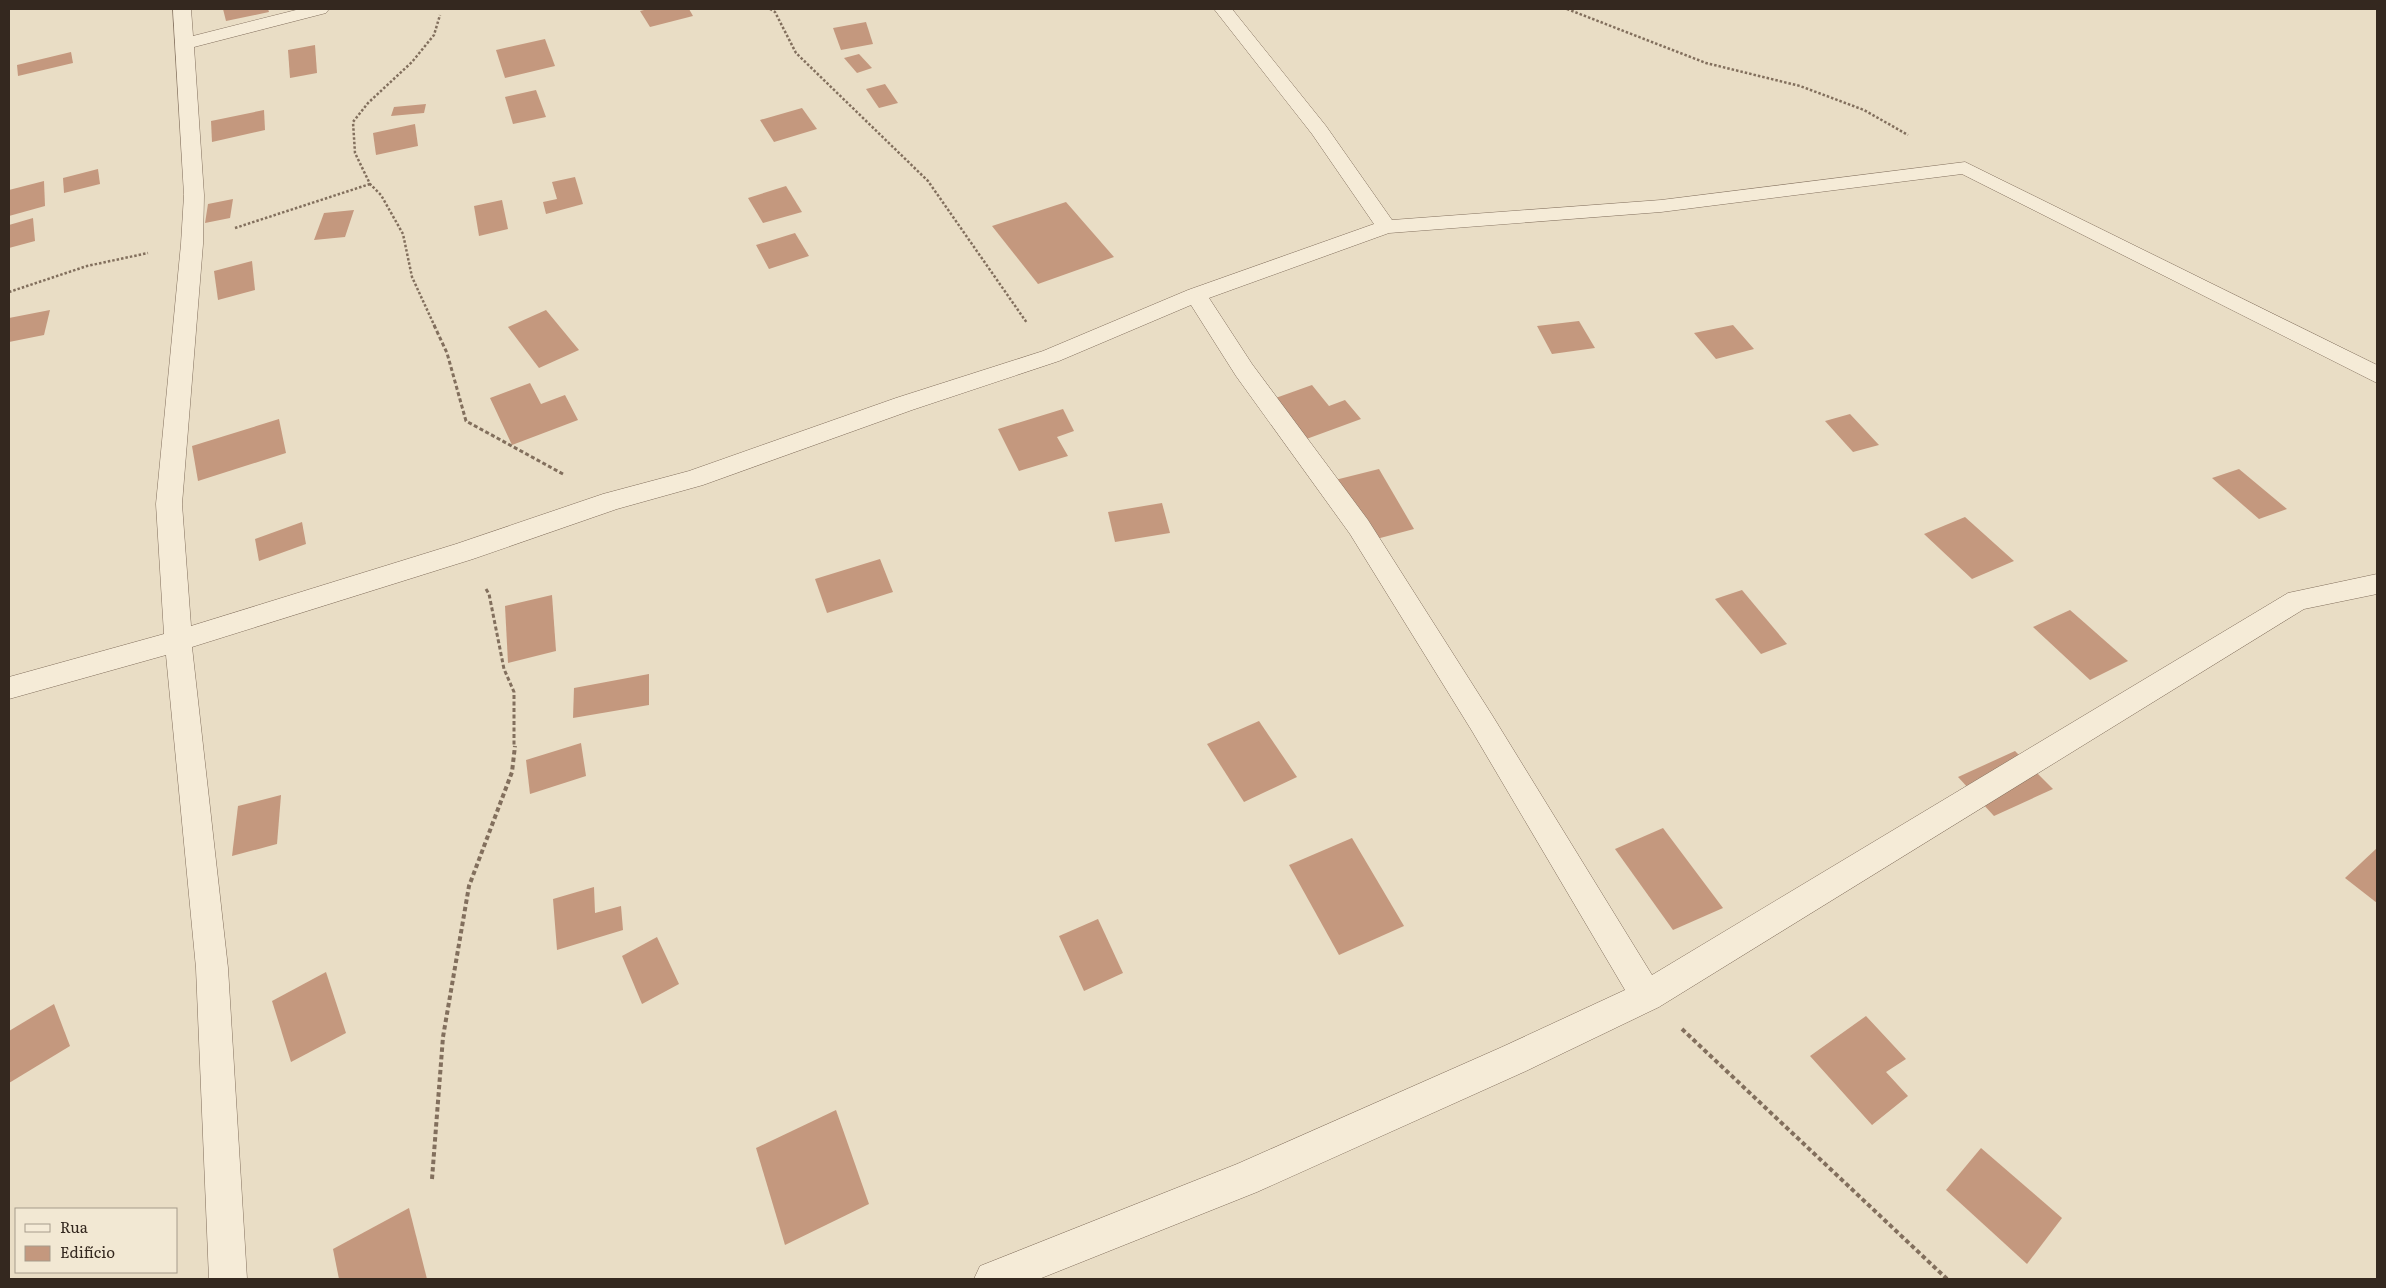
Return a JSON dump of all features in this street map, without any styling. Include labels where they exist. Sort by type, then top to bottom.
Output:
[{"type":"street","points":[[182,9],[194,195],[192,244],[169,504],[178,641],[212,968],[228,1279]]},
{"type":"street","points":[[185,44],[320,9]]},
{"type":"street","points":[[1223,9],[1319,130],[1386,227]]},
{"type":"street","points":[[9,688],[178,641],[464,552],[612,501],[694,479],[904,404],[1050,356],[1196,295],[1386,227],[1661,206],[1965,168],[2377,375]]},
{"type":"street","points":[[1196,295],[1244,370],[1359,527],[1482,723],[1647,996]]},
{"type":"street","points":[[993,1279],[1244,1179],[1514,1059],[1647,996],[2297,600],[2377,584]]},
{"type":"path","points":[[770,9],[775,12],[796,53],[928,181],[1050,356]]},
{"type":"path","points":[[1567,9],[1706,63],[1800,86],[1864,110],[1965,168]]},
{"type":"path","points":[[440,15],[434,35],[412,62],[368,103],[353,122],[355,153],[370,184],[381,194],[403,234],[412,277],[447,353],[466,420],[612,501]]},
{"type":"path","points":[[432,1179],[442,1037],[469,886],[512,772],[516,732],[514,692],[504,668],[489,594],[464,552]]},
{"type":"path","points":[[1647,996],[1947,1279]]},
{"type":"building","points":[[223,9],[268,9],[269,12],[226,21]]},
{"type":"building","points":[[648,9],[689,9],[693,16],[650,27],[640,11]]},
{"type":"building","points":[[866,22],[873,44],[841,50],[833,28]]},
{"type":"building","points":[[545,39],[555,66],[505,78],[496,50]]},
{"type":"building","points":[[315,45],[317,73],[290,78],[288,50]]},
{"type":"building","points":[[71,52],[73,63],[18,76],[17,65]]},
{"type":"building","points":[[859,54],[872,68],[857,73],[844,58]]},
{"type":"building","points":[[885,84],[898,103],[879,108],[866,89]]},
{"type":"building","points":[[536,90],[546,117],[513,124],[505,97]]},
{"type":"building","points":[[426,104],[424,113],[391,116],[394,107]]},
{"type":"building","points":[[802,108],[817,129],[774,142],[760,120]]},
{"type":"building","points":[[264,110],[265,130],[212,142],[211,121]]},
{"type":"building","points":[[415,124],[418,146],[376,155],[373,133]]},
{"type":"building","points":[[98,169],[100,184],[64,193],[63,178]]},
{"type":"building","points":[[575,177],[583,204],[546,214],[543,202],[557,199],[552,182]]},
{"type":"building","points":[[44,181],[45,206],[9,216],[9,190]]},
{"type":"building","points":[[786,186],[802,212],[763,223],[748,198]]},
{"type":"building","points":[[233,199],[230,218],[205,223],[208,204]]},
{"type":"building","points":[[502,200],[508,229],[479,236],[474,206]]},
{"type":"building","points":[[1066,202],[1114,257],[1038,284],[992,226]]},
{"type":"building","points":[[354,210],[345,237],[314,240],[324,213]]},
{"type":"building","points":[[33,218],[35,241],[9,248],[9,225]]},
{"type":"building","points":[[795,233],[809,256],[769,269],[756,245]]},
{"type":"building","points":[[252,261],[255,290],[218,300],[214,271]]},
{"type":"building","points":[[50,310],[44,335],[9,342],[9,318]]},
{"type":"building","points":[[546,310],[579,350],[539,368],[508,327]]},
{"type":"building","points":[[1579,321],[1595,348],[1552,354],[1537,326]]},
{"type":"building","points":[[1733,325],[1754,349],[1716,359],[1694,333]]},
{"type":"building","points":[[530,383],[541,404],[565,395],[578,420],[512,445],[490,398]]},
{"type":"building","points":[[1312,385],[1329,406],[1345,400],[1361,419],[1301,441],[1270,400]]},
{"type":"building","points":[[1063,409],[1074,431],[1057,437],[1068,456],[1019,471],[998,429]]},
{"type":"building","points":[[1850,414],[1879,445],[1853,452],[1825,421]]},
{"type":"building","points":[[279,419],[286,453],[198,481],[192,446]]},
{"type":"building","points":[[1379,469],[1414,529],[1369,541],[1335,480]]},
{"type":"building","points":[[2239,469],[2287,509],[2259,519],[2212,478]]},
{"type":"building","points":[[1162,503],[1170,533],[1115,542],[1108,512]]},
{"type":"building","points":[[1965,517],[2014,561],[1972,579],[1924,534]]},
{"type":"building","points":[[302,522],[306,544],[259,561],[255,539]]},
{"type":"building","points":[[880,559],[893,592],[827,613],[815,579]]},
{"type":"building","points":[[1742,590],[1787,644],[1761,654],[1715,599]]},
{"type":"building","points":[[552,595],[556,651],[508,663],[505,606]]},
{"type":"building","points":[[2070,610],[2128,661],[2090,680],[2033,627]]},
{"type":"building","points":[[649,674],[649,705],[573,718],[574,688]]},
{"type":"building","points":[[1259,721],[1297,777],[1244,802],[1207,744]]},
{"type":"building","points":[[581,743],[586,776],[530,794],[526,760]]},
{"type":"building","points":[[2015,751],[2053,789],[1994,816],[1958,777]]},
{"type":"building","points":[[281,795],[277,844],[232,856],[238,806]]},
{"type":"building","points":[[1663,828],[1723,908],[1673,930],[1615,849]]},
{"type":"building","points":[[1352,838],[1404,926],[1339,955],[1289,865]]},
{"type":"building","points":[[2377,848],[2377,903],[2345,878]]},
{"type":"building","points":[[594,887],[595,913],[621,906],[623,930],[557,950],[553,899]]},
{"type":"building","points":[[1098,919],[1123,973],[1084,991],[1059,936]]},
{"type":"building","points":[[657,937],[679,984],[642,1004],[622,956]]},
{"type":"building","points":[[326,972],[346,1033],[291,1062],[272,1001]]},
{"type":"building","points":[[54,1004],[70,1046],[9,1083],[9,1031]]},
{"type":"building","points":[[1866,1016],[1906,1059],[1886,1072],[1908,1096],[1872,1125],[1810,1056]]},
{"type":"building","points":[[836,1110],[869,1204],[785,1245],[756,1148]]},
{"type":"building","points":[[1981,1148],[2062,1218],[2027,1264],[1946,1190]]},
{"type":"building","points":[[409,1208],[427,1279],[339,1279],[333,1249]]}]
